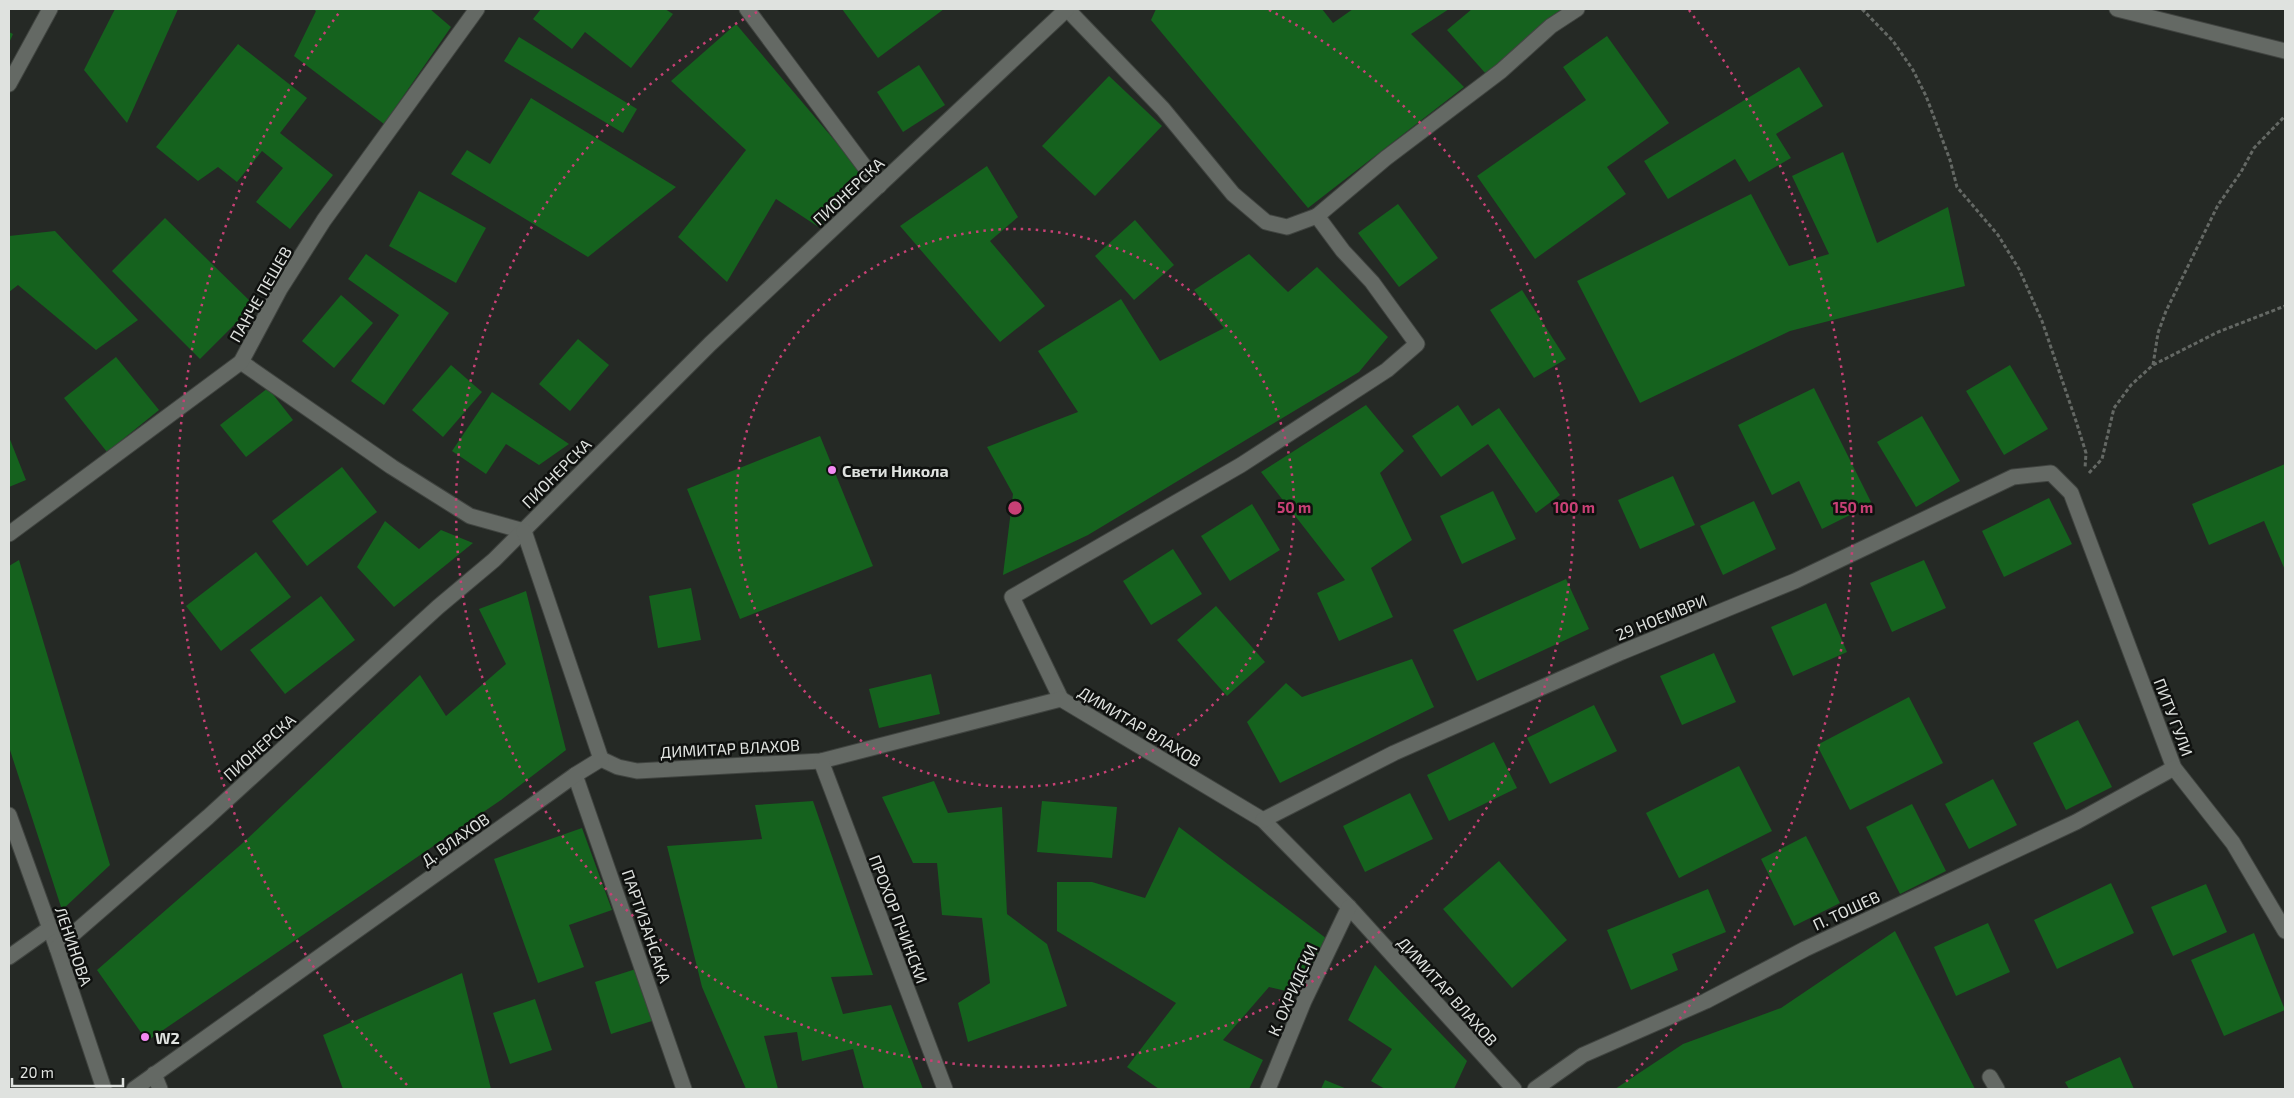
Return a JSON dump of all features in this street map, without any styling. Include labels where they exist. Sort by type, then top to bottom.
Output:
[{"type":"street","points":[[9,84],[50,9]]},
{"type":"street","name":"ПАНЧЕ ПЕШЕВ","points":[[9,534],[241,362],[280,289],[324,220],[477,9]]},
{"type":"street","points":[[746,9],[878,186]]},
{"type":"street","points":[[1067,9],[1163,109],[1233,194],[1266,222],[1287,227],[1317,216],[1386,158],[1501,71],[1551,26],[1577,9]]},
{"type":"street","name":"ПИОНЕРСКА","points":[[57,948],[215,811],[524,530],[710,344],[1067,9]]},
{"type":"street","points":[[2117,9],[2285,51]]},
{"type":"street","points":[[1061,699],[1012,597],[1241,465],[1387,370],[1417,344],[1372,282],[1343,251],[1317,216]]},
{"type":"street","points":[[241,362],[392,467],[470,516],[524,530],[601,759]]},
{"type":"street","name":"29 НОЕМВРИ","points":[[1263,820],[1394,753],[1622,652],[1795,581],[2013,477],[2051,473],[2071,493]]},
{"type":"street","name":"ПИТУ ГУЛИ","points":[[2071,493],[2174,768],[2233,843],[2285,931]]},
{"type":"street","name":"ДИМИТАР ВЛАХОВ","points":[[601,759],[618,767],[637,771],[821,761],[1061,699],[1263,820],[1349,906],[1514,1089]]},
{"type":"street","name":"Д. ВЛАХОВ","points":[[134,1089],[575,775],[601,759]]},
{"type":"street","name":"ПРОХОР ПЧИНСКИ","points":[[821,761],[945,1089]]},
{"type":"street","name":"П. ТОШЕВ","points":[[1535,1089],[1583,1055],[1706,1001],[1805,949],[2076,822],[2174,768]]},
{"type":"street","name":"ПАРТИЗАНСАКА","points":[[575,775],[684,1089]]},
{"type":"street","name":"ЛЕНИНОВА","points":[[9,815],[57,948],[104,1089]]},
{"type":"street","name":"К. ОХРИДСКИ","points":[[1268,1089],[1304,1002],[1349,906]]},
{"type":"street","points":[[9,957],[50,928]]},
{"type":"street","points":[[154,1074],[160,1089]]},
{"type":"path","points":[[1862,9],[1893,41],[1913,70],[1926,96],[1957,187],[1998,234],[2019,269],[2042,321],[2076,421],[2086,453],[2085,476],[2102,459],[2114,408],[2132,385],[2153,366],[2218,332],[2285,306]]},
{"type":"path","points":[[2153,366],[2158,333],[2166,311],[2218,205],[2241,172],[2254,148],[2285,116]]},
{"type":"building","points":[[115,9],[178,9],[127,123],[84,70]]},
{"type":"building","points":[[313,9],[430,9],[451,27],[384,124],[294,56],[316,11]]},
{"type":"building","points":[[541,9],[665,9],[673,14],[631,68],[585,32],[572,49],[533,19]]},
{"type":"building","points":[[842,9],[944,9],[878,58]]},
{"type":"building","points":[[1156,9],[1322,9],[1333,23],[1353,9],[1449,9],[1411,34],[1464,87],[1308,208],[1151,20]]},
{"type":"building","points":[[1472,9],[1559,9],[1561,11],[1486,74],[1447,30]]},
{"type":"building","points":[[736,24],[864,175],[820,228],[776,199],[727,282],[678,237],[746,150],[671,81]]},
{"type":"building","points":[[9,32],[13,34],[9,43]]},
{"type":"building","points":[[1607,36],[1669,123],[1607,167],[1626,194],[1535,259],[1477,176],[1586,100],[1563,67]]},
{"type":"building","points":[[519,37],[637,109],[623,133],[504,61]]},
{"type":"building","points":[[238,44],[307,98],[280,133],[333,175],[290,229],[256,202],[283,168],[262,151],[237,182],[218,167],[198,181],[156,147]]},
{"type":"building","points":[[919,65],[945,105],[903,132],[877,92]]},
{"type":"building","points":[[1799,67],[1823,106],[1776,134],[1791,158],[1749,182],[1735,159],[1668,199],[1644,161]]},
{"type":"building","points":[[1109,76],[1162,126],[1095,196],[1042,146]]},
{"type":"building","points":[[531,98],[676,187],[588,257],[451,174],[467,150],[490,164]]},
{"type":"building","points":[[1843,152],[1877,243],[1948,207],[1965,286],[1790,331],[1640,403],[1577,281],[1751,194],[1789,266],[1829,254],[1792,176]]},
{"type":"building","points":[[987,166],[1018,217],[990,241],[1045,306],[1000,342],[900,226]]},
{"type":"building","points":[[419,191],[486,228],[456,283],[389,246]]},
{"type":"building","points":[[1398,204],[1438,258],[1399,287],[1358,233]]},
{"type":"building","points":[[165,218],[254,305],[200,359],[112,271]]},
{"type":"building","points":[[1135,220],[1174,265],[1134,300],[1095,256]]},
{"type":"building","points":[[55,231],[138,320],[96,350],[18,285],[9,292],[9,236]]},
{"type":"building","points":[[366,254],[449,313],[384,405],[351,381],[399,315],[348,279]]},
{"type":"building","points":[[1249,254],[1288,292],[1317,267],[1388,337],[1359,372],[1088,535],[1003,575],[1013,494],[987,447],[1078,412],[1038,351],[1121,299],[1160,361],[1224,328],[1194,290]]},
{"type":"building","points":[[1522,290],[1566,359],[1534,378],[1490,310]]},
{"type":"building","points":[[341,295],[373,323],[334,368],[302,341]]},
{"type":"building","points":[[578,339],[609,365],[570,411],[539,384]]},
{"type":"building","points":[[116,357],[159,410],[107,452],[64,398]]},
{"type":"building","points":[[451,365],[482,392],[443,437],[412,410]]},
{"type":"building","points":[[2010,365],[2048,429],[2004,455],[1966,391]]},
{"type":"building","points":[[268,388],[293,420],[246,457],[220,425]]},
{"type":"building","points":[[1814,388],[1872,504],[1822,529],[1799,481],[1772,495],[1738,425]]},
{"type":"building","points":[[492,392],[569,444],[539,465],[506,444],[486,474],[452,451]]},
{"type":"building","points":[[1366,405],[1404,451],[1380,473],[1412,540],[1371,568],[1393,617],[1339,641],[1317,593],[1345,580],[1261,472]]},
{"type":"building","points":[[1458,405],[1472,426],[1499,408],[1560,495],[1536,513],[1488,444],[1441,477],[1412,436]]},
{"type":"building","points":[[1922,416],[1960,481],[1916,507],[1877,442]]},
{"type":"building","points":[[820,436],[873,566],[740,619],[687,489]]},
{"type":"building","points":[[9,437],[26,480],[9,487]]},
{"type":"building","points":[[2285,464],[2285,570],[2264,521],[2209,545],[2192,504]]},
{"type":"building","points":[[342,467],[377,512],[307,566],[272,521]]},
{"type":"building","points":[[1673,476],[1695,525],[1640,549],[1618,500]]},
{"type":"building","points":[[1493,491],[1516,539],[1462,564],[1440,516]]},
{"type":"building","points":[[2049,498],[2072,544],[2004,577],[1982,531]]},
{"type":"building","points":[[1754,501],[1776,549],[1723,575],[1700,526]]},
{"type":"building","points":[[1252,504],[1280,550],[1230,581],[1201,536]]},
{"type":"building","points":[[385,521],[419,549],[441,530],[473,543],[394,607],[357,567]]},
{"type":"building","points":[[1173,549],[1202,594],[1151,625],[1123,581]]},
{"type":"building","points":[[256,552],[291,597],[221,651],[186,606]]},
{"type":"building","points":[[19,560],[110,865],[62,910],[9,747],[9,566]]},
{"type":"building","points":[[1924,560],[1946,608],[1892,632],[1870,583]]},
{"type":"building","points":[[1566,579],[1589,629],[1477,681],[1453,630]]},
{"type":"building","points":[[691,588],[701,640],[658,648],[649,596]]},
{"type":"building","points":[[526,591],[566,750],[501,800],[147,1041],[97,970],[245,841],[420,675],[446,716],[506,664],[479,609]]},
{"type":"building","points":[[321,596],[355,640],[285,694],[250,650]]},
{"type":"building","points":[[1826,603],[1847,652],[1793,676],[1771,627]]},
{"type":"building","points":[[1216,606],[1265,662],[1227,696],[1177,640]]},
{"type":"building","points":[[1714,653],[1736,702],[1682,725],[1660,676]]},
{"type":"building","points":[[1412,659],[1434,707],[1280,783],[1247,722],[1286,683],[1302,697]]},
{"type":"building","points":[[931,674],[940,714],[879,728],[869,689]]},
{"type":"building","points":[[1909,697],[1943,763],[1850,810],[1817,745]]},
{"type":"building","points":[[1594,705],[1617,751],[1550,784],[1527,738]]},
{"type":"building","points":[[2078,720],[2112,787],[2066,810],[2033,743]]},
{"type":"building","points":[[1494,742],[1517,788],[1449,821],[1427,775]]},
{"type":"building","points":[[1739,766],[1772,831],[1679,878],[1646,813]]},
{"type":"building","points":[[1993,779],[2017,825],[1969,849],[1945,804]]},
{"type":"building","points":[[934,781],[948,813],[1002,807],[1007,914],[1047,944],[1067,1006],[968,1042],[958,1003],[990,983],[982,918],[942,915],[937,863],[913,863],[882,797]]},
{"type":"building","points":[[1410,793],[1433,839],[1365,872],[1343,826]]},
{"type":"building","points":[[813,801],[873,975],[831,977],[843,1014],[891,1005],[923,1089],[864,1089],[853,1049],[802,1061],[797,1032],[764,1036],[778,1089],[746,1089],[702,987],[667,846],[762,839],[755,805]]},
{"type":"building","points":[[1042,801],[1117,807],[1112,858],[1037,852]]},
{"type":"building","points":[[1912,804],[1946,871],[1900,894],[1866,827]]},
{"type":"building","points":[[1179,827],[1327,939],[1295,993],[1269,987],[1223,1040],[1263,1060],[1249,1089],[1159,1089],[1127,1067],[1176,1003],[1057,931],[1057,882],[1092,882],[1145,898]]},
{"type":"building","points":[[582,828],[612,910],[569,925],[584,967],[538,983],[494,859]]},
{"type":"building","points":[[1806,836],[1840,903],[1794,926],[1761,859]]},
{"type":"building","points":[[1499,861],[1567,940],[1512,988],[1443,909]]},
{"type":"building","points":[[2111,883],[2134,933],[2057,969],[2034,920]]},
{"type":"building","points":[[2206,884],[2227,932],[2173,956],[2151,907]]},
{"type":"building","points":[[1708,889],[1726,932],[1672,954],[1678,970],[1631,990],[1607,930]]},
{"type":"building","points":[[1988,923],[2010,972],[1956,996],[1934,947]]},
{"type":"building","points":[[1895,931],[1975,1089],[1615,1089],[1683,1044],[1781,1008]]},
{"type":"building","points":[[2254,933],[2285,1010],[2224,1036],[2191,960]]},
{"type":"building","points":[[1375,965],[1467,1061],[1454,1089],[1385,1089],[1371,1081],[1392,1049],[1348,1020]]},
{"type":"building","points":[[636,969],[652,1021],[611,1034],[595,982]]},
{"type":"building","points":[[462,973],[491,1089],[343,1089],[323,1035]]},
{"type":"building","points":[[535,999],[552,1050],[510,1064],[493,1013]]},
{"type":"building","points":[[2120,1057],[2134,1089],[2069,1089],[2065,1082]]},
{"type":"building","points":[[1325,1080],[1347,1089],[1321,1089]]},
{"type":"place","name":"Свети Никола","points":[[832,470]]},
{"type":"place","name":"W2","points":[[145,1037]]}]
